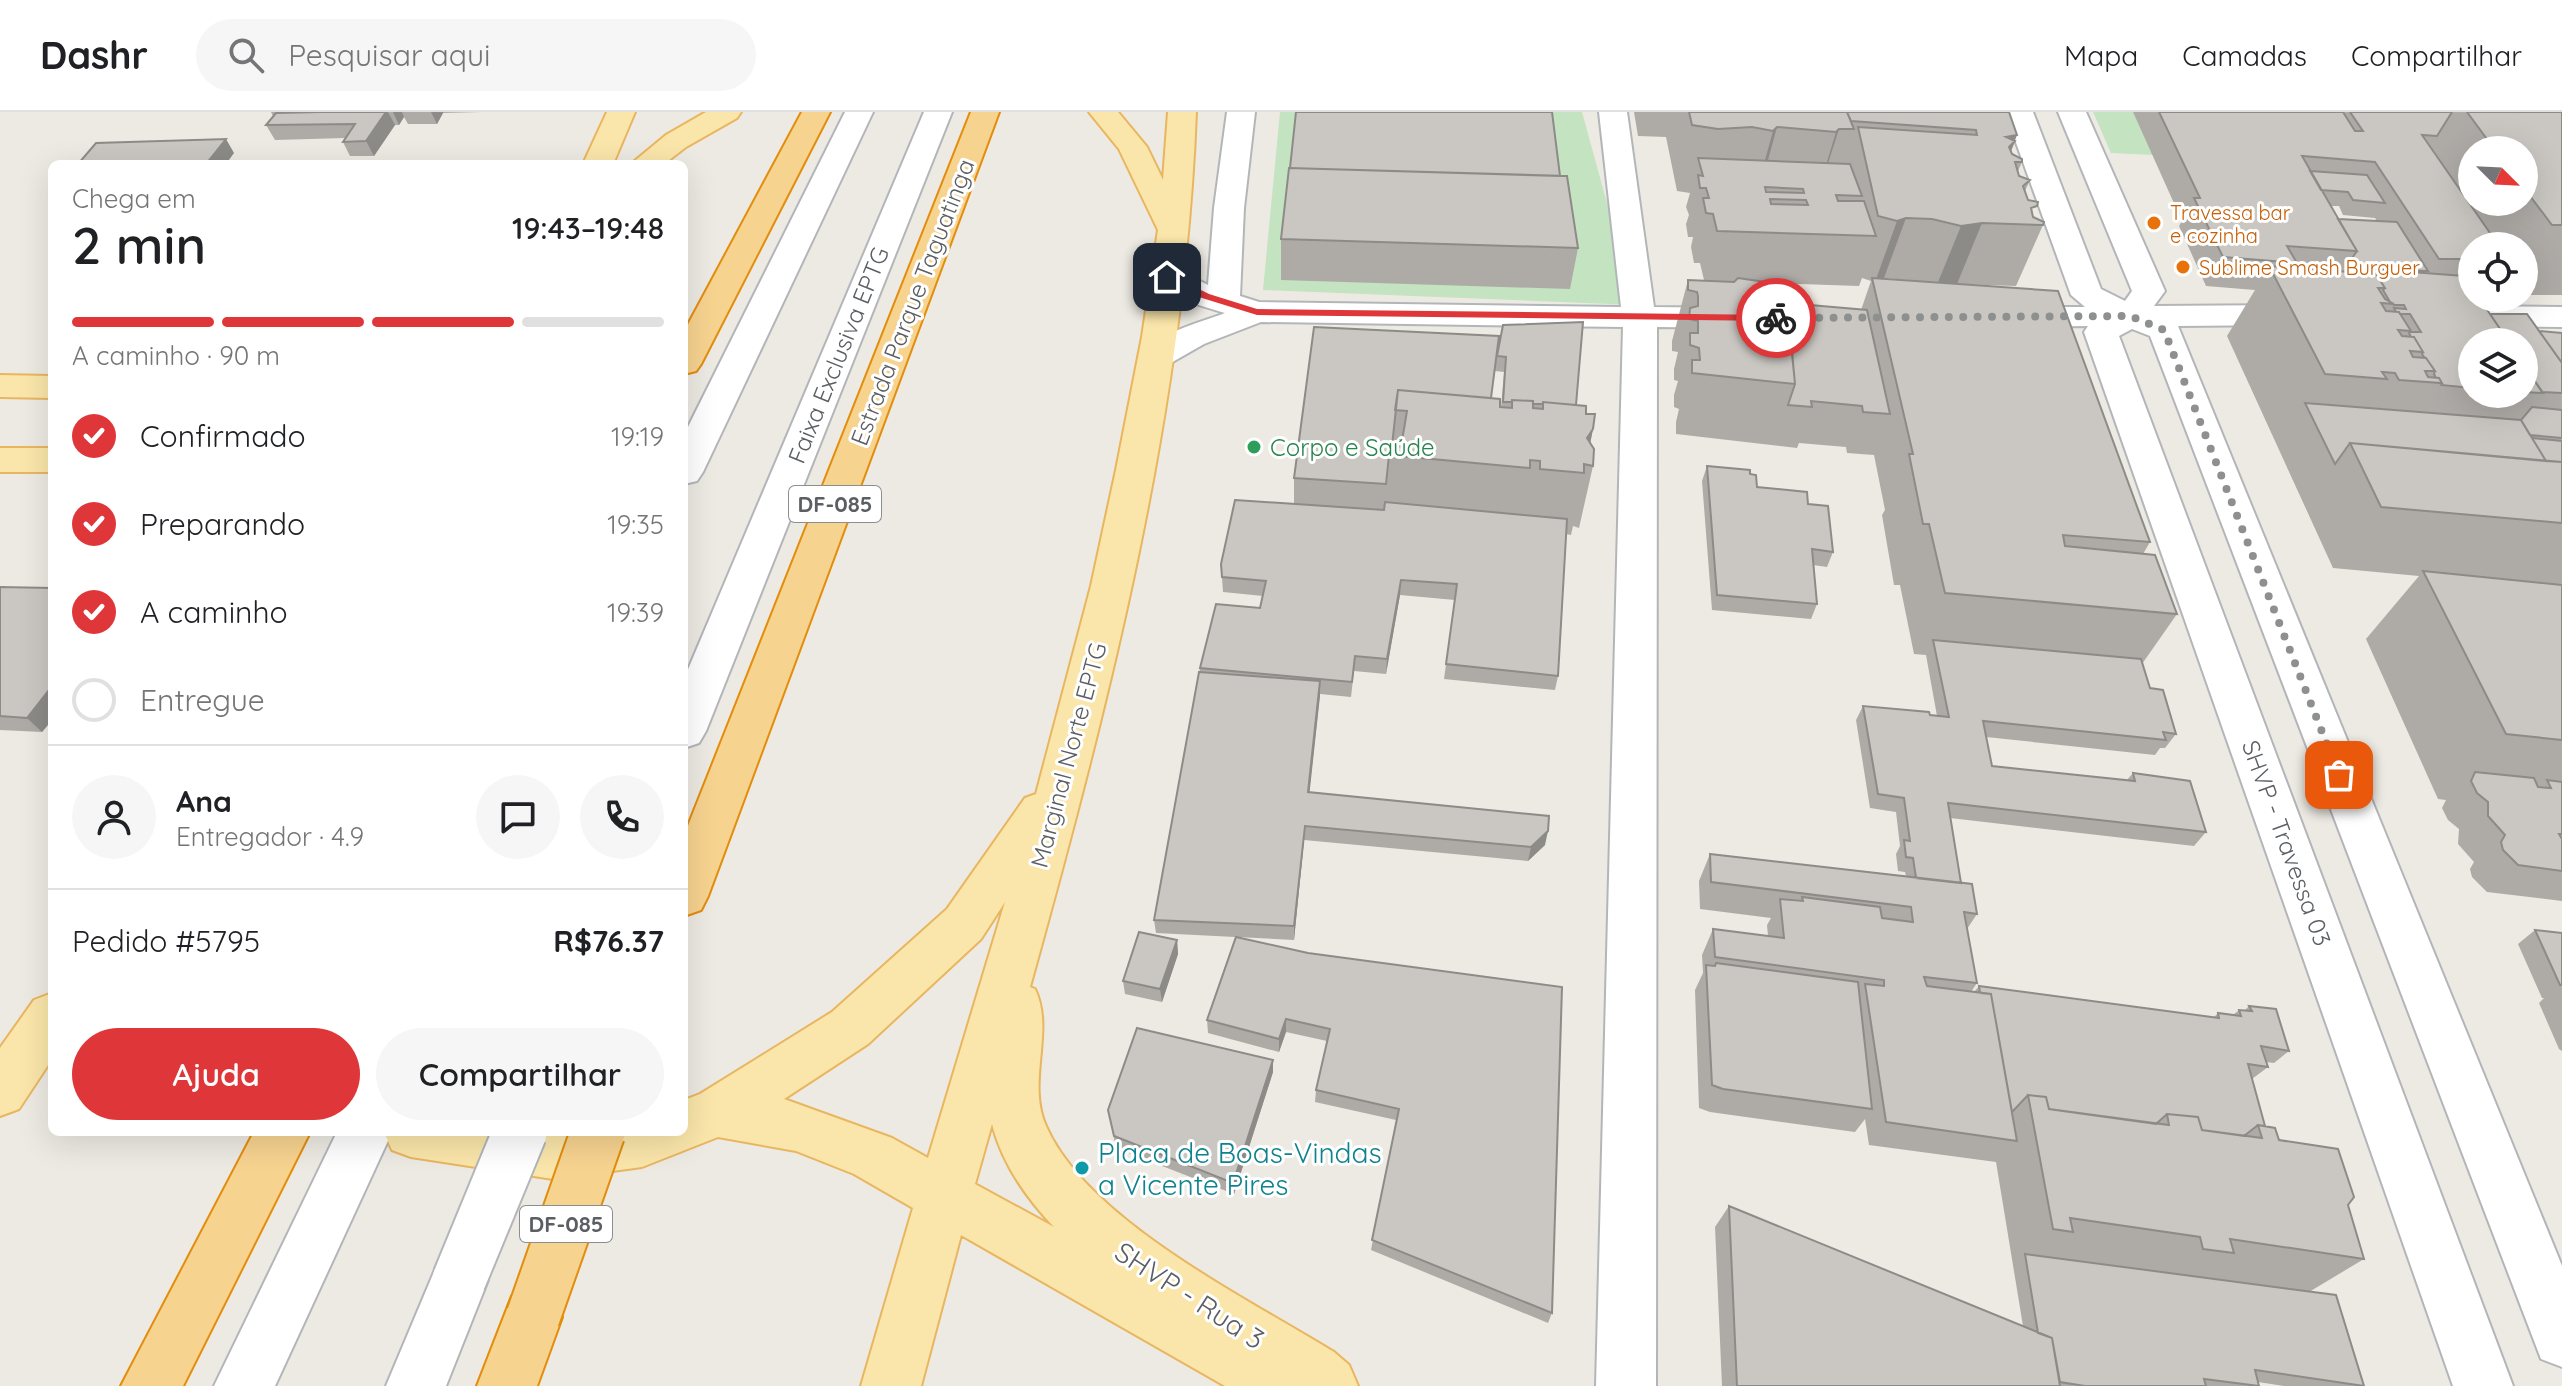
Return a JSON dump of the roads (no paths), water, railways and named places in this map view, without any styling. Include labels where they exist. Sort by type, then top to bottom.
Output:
[{"type":"highway","name":"Estrada Parque Taguatinga","points":[[688,886],[985,112]]},
{"type":"highway","points":[[688,356],[815,115]]},
{"type":"highway","points":[[151,1386],[281,1136]]},
{"type":"highway","name":"DF-085","points":[[507,1386],[597,1136]]},
{"type":"main road","points":[[600,160],[621,112]]},
{"type":"main road","points":[[651,160],[676,141],[727,112]]},
{"type":"main road","points":[[1103,112],[1132,147],[1174,232]]},
{"type":"main road","name":"Marginal Norte EPTG","points":[[891,1386],[942,1196],[1065,775],[1111,593],[1157,357],[1174,232],[1182,112]]},
{"type":"main road","points":[[0,386],[48,387]]},
{"type":"main road","points":[[0,460],[48,460]]},
{"type":"main road","points":[[701,1119],[850,1028],[964,924],[1065,775]]},
{"type":"main road","name":"SHVP - Rua 3","points":[[1023,919],[1011,1097],[1022,1137],[1053,1187],[1119,1253],[1313,1373],[1328,1386]]},
{"type":"main road","points":[[0,1092],[48,1022]]},
{"type":"main road","points":[[701,1119],[797,1126],[873,1156],[1283,1386]]},
{"type":"main road","points":[[438,1136],[553,1153],[642,1141],[655,1136]]},
{"type":"street","name":"Faixa Exclusiva EPTG","points":[[688,721],[938,112]]},
{"type":"street","points":[[1223,302],[1229,208],[1241,112]]},
{"type":"street","points":[[1613,112],[1640,318],[1626,1386]]},
{"type":"street","points":[[2019,112],[2087,295],[2164,330],[2562,1338]]},
{"type":"street","name":"SHVP - Travessa 03","points":[[2072,112],[2149,291],[2130,316],[2101,332],[2483,1386]]},
{"type":"street","points":[[688,464],[859,113]]},
{"type":"street","points":[[1167,277],[1190,290],[1257,312],[1767,318]]},
{"type":"street","points":[[1157,357],[1192,337],[1257,312]]},
{"type":"street","points":[[1974,317],[2337,315]]},
{"type":"street","points":[[2431,316],[2562,317]]},
{"type":"street","points":[[244,1386],[363,1136]]},
{"type":"street","points":[[416,1386],[518,1136]]},
{"type":"place","name":"Travessa bar e cozinha","points":[[2154,223]]},
{"type":"place","name":"Sublime Smash Burguer","points":[[2183,267]]},
{"type":"place","name":"Corpo e Saúde","points":[[1254,447]]},
{"type":"place","name":"Placa de Boas-Vindas a Vicente Pires","points":[[1082,1168]]}]
